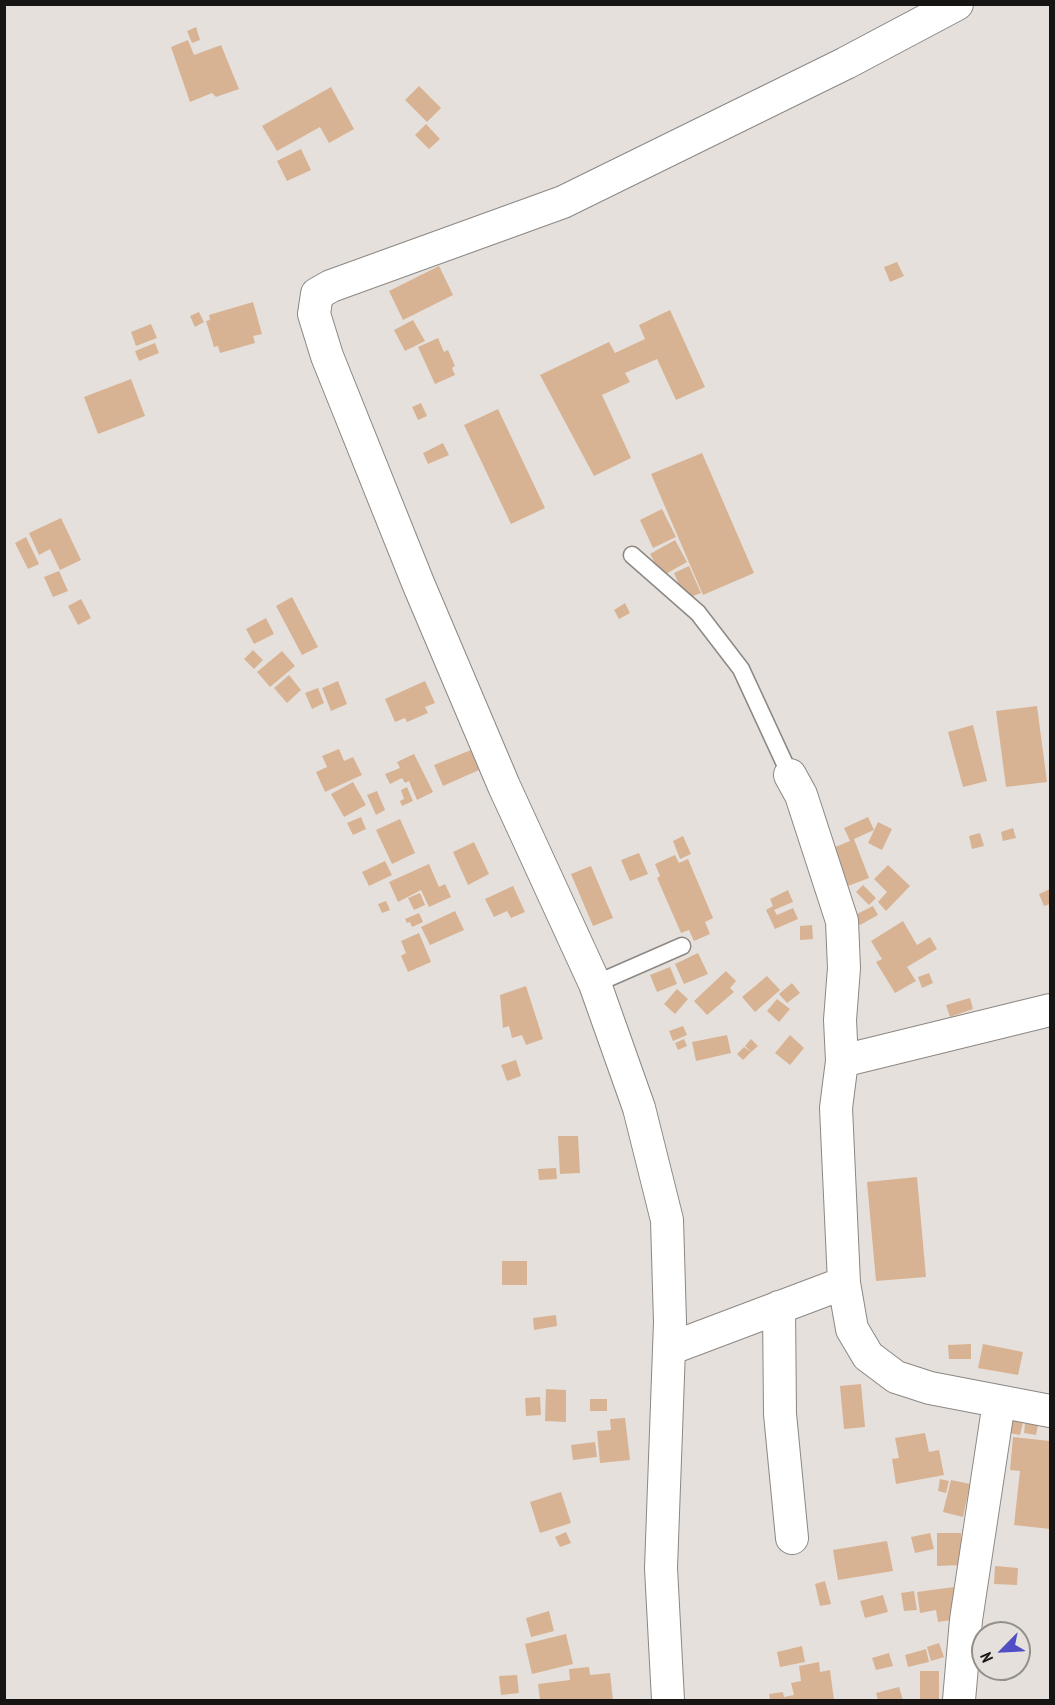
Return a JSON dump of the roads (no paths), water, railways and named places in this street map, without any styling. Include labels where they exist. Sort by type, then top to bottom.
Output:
[{"type":"street","points":[[668,1701],[661,1568],[669,1349],[667,1220],[639,1108],[595,984],[504,786],[418,583],[327,356],[314,314],[317,294],[331,286],[563,202],[846,63],[957,4]]},
{"type":"street","points":[[790,775],[801,795],[842,921],[844,968],[840,1020],[842,1061],[836,1108],[844,1283],[852,1329],[868,1356],[896,1377],[930,1388],[1050,1411]]},
{"type":"street","points":[[842,1061],[1050,1010]]},
{"type":"street","points":[[669,1349],[844,1283]]},
{"type":"street","points":[[779,1307],[780,1414],[792,1538]]},
{"type":"street","points":[[959,1701],[966,1620],[999,1402]]},
{"type":"lane","points":[[632,555],[698,613],[741,669],[790,775]]},
{"type":"lane","points":[[595,984],[682,946]]}]
